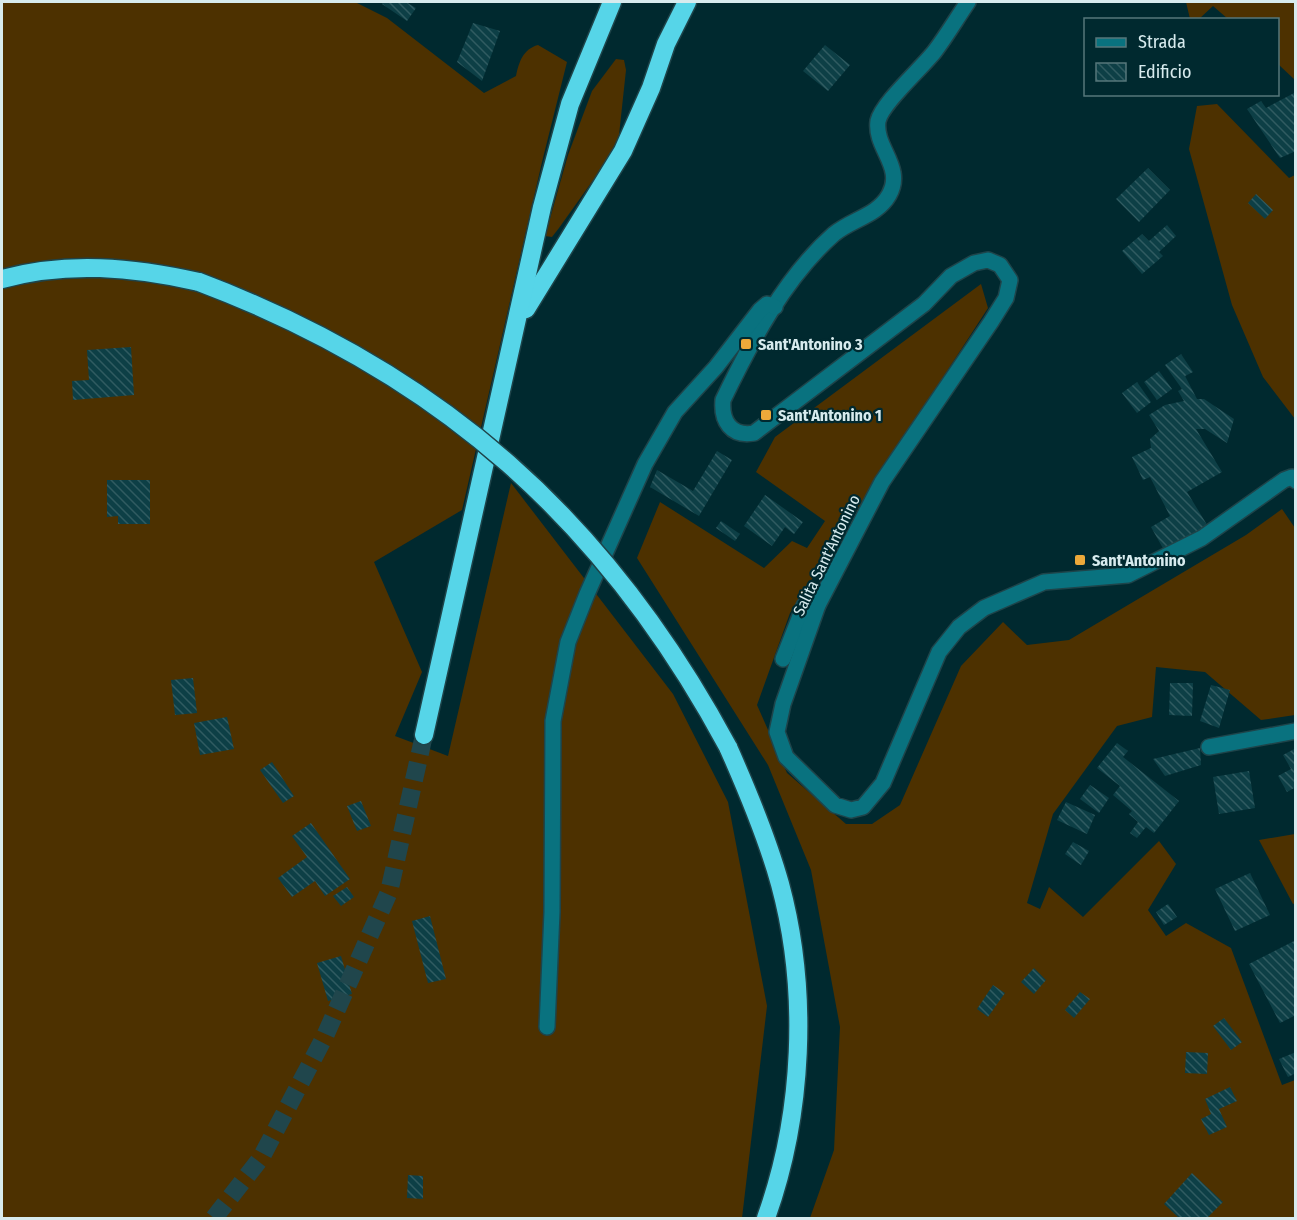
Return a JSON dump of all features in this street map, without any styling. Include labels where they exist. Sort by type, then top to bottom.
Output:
[{"type":"highway","points":[[424,735],[518,324],[542,207],[570,104],[612,2]]},
{"type":"highway","points":[[518,324],[622,151],[651,88],[670,36],[687,2]]},
{"type":"highway","points":[[2,279],[46,270],[84,267],[160,273],[199,282],[298,322],[391,374],[480,438],[523,476],[603,558],[671,649],[728,747],[760,818],[780,885],[791,936],[798,1016],[795,1082],[789,1128],[766,1218]]},
{"type":"street","name":"Salita Sant'Antonino","points":[[968,2],[935,50],[893,97],[878,119],[878,130],[894,168],[894,180],[890,194],[877,209],[835,233],[796,277],[775,307],[723,400],[722,414],[729,429],[743,435],[766,426],[924,304],[961,269],[988,260],[1000,265],[1010,280],[1006,298],[1001,306],[882,483],[818,605],[783,704],[777,732],[786,757],[836,805],[850,810],[863,807],[883,783],[939,652],[959,627],[984,608],[1044,582],[1128,574],[1202,538],[1284,480],[1292,477],[1296,481]]},
{"type":"street","name":"Salita Sant'Antonino","points":[[547,1027],[552,912],[553,721],[568,642],[645,464],[675,412],[716,367],[760,310],[767,304],[775,307]]},
{"type":"street","points":[[783,659],[804,606],[818,605]]},
{"type":"street","points":[[1209,747],[1296,731]]},
{"type":"shaded area","points":[[2,2],[355,2],[387,18],[484,93],[516,76],[522,57],[538,45],[567,62],[462,510],[374,562],[422,672],[395,736],[448,756],[511,483],[673,694],[728,802],[767,1006],[742,1218],[2,1218]]},
{"type":"shaded area","points":[[1186,2],[1295,2],[1295,80],[1279,65],[1279,18],[1227,18],[1213,6],[1200,18],[1190,18]]},
{"type":"shaded area","points":[[616,59],[624,60],[626,70],[619,135],[611,155],[552,237],[545,236],[568,155],[592,91]]},
{"type":"shaded area","points":[[1217,104],[1289,178],[1295,175],[1295,419],[1263,377],[1232,305],[1189,149],[1197,106]]},
{"type":"shaded area","points":[[981,284],[988,308],[790,613],[757,705],[787,773],[846,824],[872,824],[900,805],[961,666],[1003,622],[1027,645],[1069,640],[1246,535],[1282,509],[1295,528],[1295,715],[1261,720],[1205,672],[1156,667],[1152,717],[1117,726],[1053,814],[1027,903],[1040,909],[1049,887],[1083,917],[1159,841],[1176,864],[1148,910],[1166,936],[1186,923],[1231,948],[1282,1085],[1295,1080],[1295,1218],[810,1218],[834,1150],[840,1027],[811,870],[768,765],[637,558],[660,502],[764,568],[792,541],[807,548],[825,521],[756,472],[775,437]]},
{"type":"shaded area","points":[[1295,834],[1296,903],[1293,904],[1259,840]]},
{"type":"building","points":[[384,2],[406,2],[416,8],[407,21],[382,4]]},
{"type":"building","points":[[473,23],[500,31],[482,81],[457,62]]},
{"type":"building","points":[[825,45],[850,65],[828,91],[803,71]]},
{"type":"building","points":[[1296,92],[1296,151],[1280,158],[1247,109],[1261,101],[1266,108]]},
{"type":"building","points":[[1148,168],[1170,190],[1139,222],[1116,199]]},
{"type":"building","points":[[1256,194],[1273,210],[1265,219],[1248,203]]},
{"type":"building","points":[[1167,225],[1176,236],[1159,252],[1163,256],[1142,274],[1122,251],[1142,234],[1149,241]]},
{"type":"building","points":[[131,347],[134,395],[73,400],[72,381],[89,380],[87,350]]},
{"type":"building","points":[[1181,354],[1193,372],[1185,376],[1197,399],[1204,399],[1234,419],[1227,443],[1205,429],[1196,429],[1222,472],[1187,492],[1209,528],[1165,552],[1151,527],[1170,516],[1150,477],[1143,480],[1132,457],[1151,448],[1150,439],[1159,431],[1149,415],[1165,405],[1184,401],[1178,391],[1182,389],[1165,365]]},
{"type":"building","points":[[1159,371],[1172,389],[1157,400],[1144,382]]},
{"type":"building","points":[[1137,382],[1151,402],[1137,413],[1122,393]]},
{"type":"building","points":[[717,451],[732,460],[699,516],[650,487],[657,470],[693,491]]},
{"type":"building","points":[[107,480],[150,480],[150,524],[118,524],[118,516],[107,517]]},
{"type":"building","points":[[765,495],[803,522],[794,534],[785,527],[772,546],[744,526]]},
{"type":"building","points":[[721,521],[740,534],[735,541],[716,528]]},
{"type":"building","points":[[193,678],[197,713],[175,715],[171,680]]},
{"type":"building","points":[[1170,683],[1193,683],[1192,716],[1169,715]]},
{"type":"building","points":[[1211,685],[1230,690],[1219,728],[1200,721]]},
{"type":"building","points":[[227,717],[234,749],[200,755],[194,723]]},
{"type":"building","points":[[1117,743],[1128,751],[1123,757],[1179,801],[1154,833],[1146,827],[1137,838],[1130,833],[1138,822],[1129,814],[1132,811],[1113,795],[1120,786],[1097,768]]},
{"type":"building","points":[[1200,748],[1201,765],[1165,776],[1153,759]]},
{"type":"building","points":[[1296,748],[1296,787],[1287,792],[1278,776],[1291,769],[1283,755]]},
{"type":"building","points":[[272,762],[294,796],[283,803],[260,770]]},
{"type":"building","points":[[1249,771],[1255,808],[1219,814],[1213,777]]},
{"type":"building","points":[[1090,785],[1109,798],[1099,813],[1080,799]]},
{"type":"building","points":[[361,801],[371,826],[357,831],[347,806]]},
{"type":"building","points":[[1066,802],[1095,815],[1087,834],[1057,820]]},
{"type":"building","points":[[311,823],[350,879],[325,896],[315,881],[292,897],[278,878],[307,857],[292,836]]},
{"type":"building","points":[[1073,842],[1089,851],[1081,865],[1065,854]]},
{"type":"building","points":[[1250,873],[1270,915],[1235,931],[1215,889]]},
{"type":"building","points":[[347,887],[354,897],[341,906],[333,896]]},
{"type":"building","points":[[1168,904],[1177,917],[1164,925],[1156,912]]},
{"type":"building","points":[[430,916],[446,979],[428,983],[412,921]]},
{"type":"building","points":[[1296,940],[1296,1015],[1280,1023],[1249,964]]},
{"type":"building","points":[[341,956],[352,994],[328,1001],[317,963]]},
{"type":"building","points":[[1034,968],[1046,980],[1034,994],[1021,982]]},
{"type":"building","points":[[993,985],[1005,993],[988,1017],[977,1009]]},
{"type":"building","points":[[1080,992],[1090,999],[1074,1018],[1065,1010]]},
{"type":"building","points":[[1224,1018],[1242,1042],[1231,1050],[1213,1026]]},
{"type":"building","points":[[1186,1052],[1208,1053],[1207,1074],[1185,1073]]},
{"type":"building","points":[[1296,1052],[1296,1073],[1288,1077],[1279,1059]]},
{"type":"building","points":[[1230,1087],[1237,1101],[1219,1109],[1227,1127],[1209,1135],[1201,1119],[1211,1114],[1205,1099]]},
{"type":"building","points":[[1192,1173],[1223,1202],[1207,1218],[1179,1218],[1164,1204]]},
{"type":"building","points":[[408,1175],[423,1176],[423,1199],[407,1198]]},
{"type":"tunnel","points":[[214,1218],[261,1158],[325,1036],[389,892],[424,735]]},
{"type":"place","name":"Sant'Antonino 3","points":[[746,344]]},
{"type":"place","name":"Sant'Antonino 1","points":[[766,415]]},
{"type":"place","name":"Sant'Antonino","points":[[1080,560]]}]
